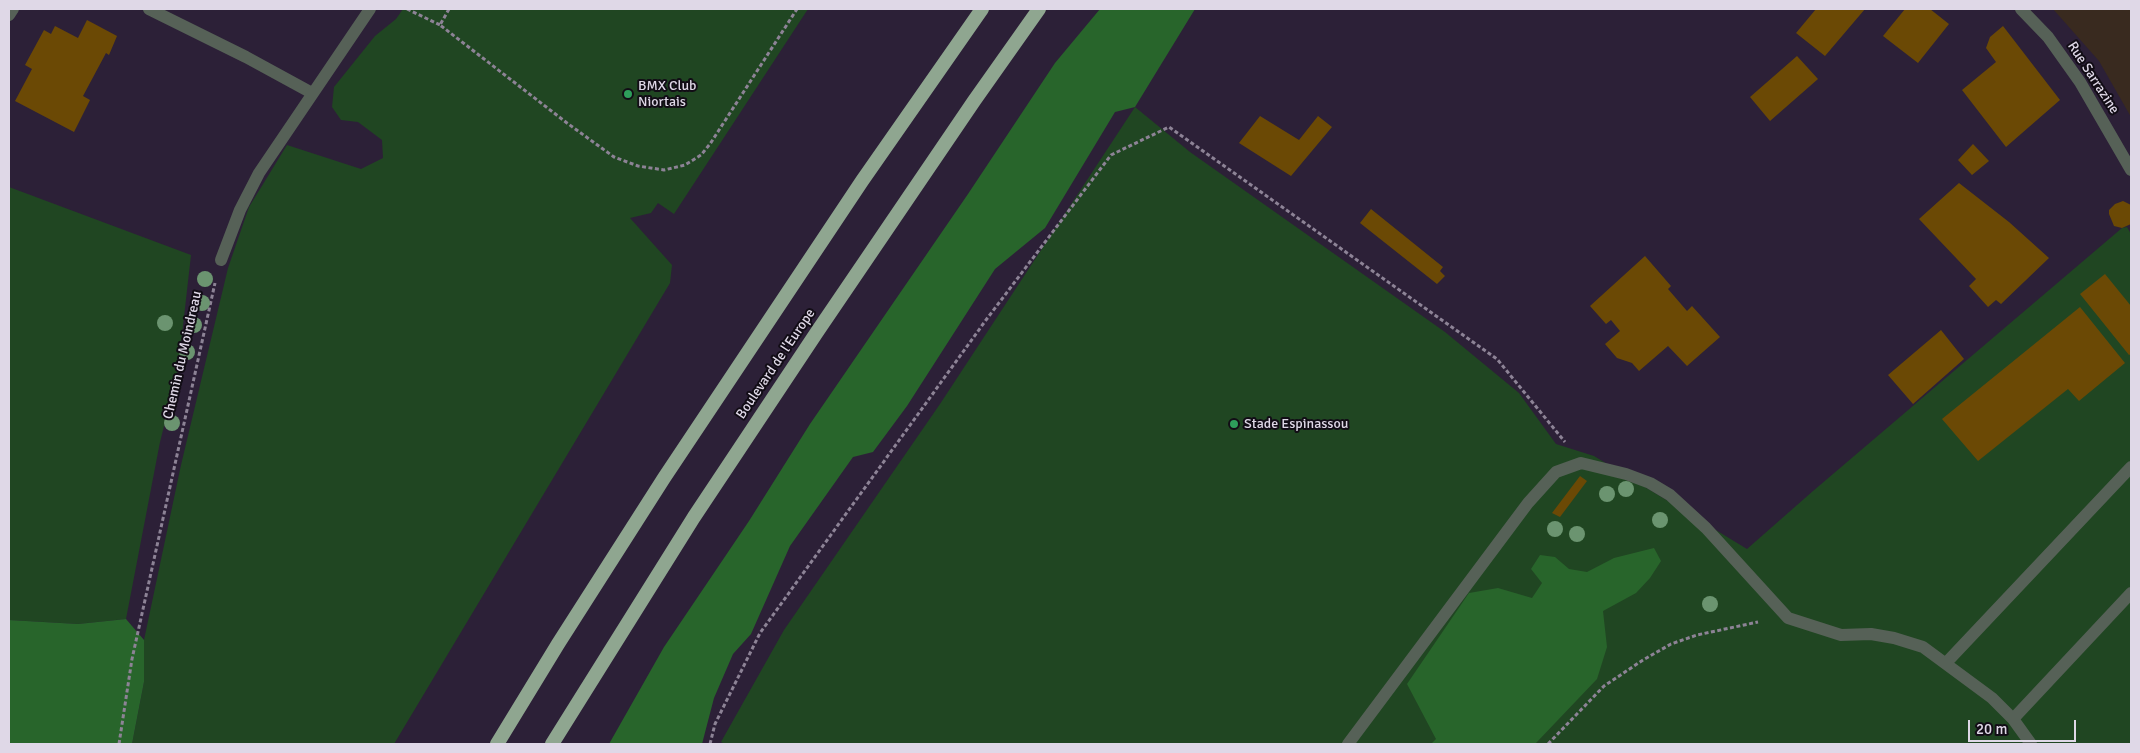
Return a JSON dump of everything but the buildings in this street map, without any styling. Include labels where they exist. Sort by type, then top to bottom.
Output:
[{"type":"highway","points":[[497,744],[558,644],[664,478],[830,228],[982,9]]},
{"type":"highway","name":"Boulevard de l'Europe","points":[[552,744],[678,542],[806,348],[920,178],[1039,9]]},
{"type":"street","points":[[9,15],[13,9]]},
{"type":"street","points":[[149,9],[246,57],[312,93]]},
{"type":"street","points":[[221,260],[240,210],[259,173],[370,9]]},
{"type":"street","name":"Rue Sarrazine","points":[[2021,9],[2048,37],[2080,82],[2131,170]]},
{"type":"street","points":[[1348,744],[1528,503],[1556,472],[1582,463],[1634,477],[1650,483],[1670,495],[1706,528],[1788,618],[1842,635],[1871,634],[1894,638],[1923,647],[1992,698],[2013,719],[2031,744]]},
{"type":"street","points":[[1946,663],[2131,467]]},
{"type":"street","points":[[2013,719],[2131,593]]},
{"type":"path","points":[[407,9],[440,25],[614,157],[638,166],[664,170],[685,165],[701,155],[797,9]]},
{"type":"path","points":[[440,25],[449,9]]},
{"type":"path","points":[[710,744],[715,724],[760,633],[986,320],[1111,155],[1169,127],[1497,359],[1582,463]]},
{"type":"path","name":"Chemin du Moindreau","points":[[119,744],[132,659],[208,308],[221,260]]},
{"type":"path","points":[[1548,744],[1604,686],[1671,644],[1697,635],[1788,618]]},
{"type":"shaded area","points":[[2053,9],[2131,9],[2131,117],[2099,61]]},
{"type":"green space","points":[[403,9],[808,9],[674,214],[658,203],[651,213],[630,218],[672,265],[670,283],[394,744],[132,744],[144,682],[144,640],[181,465],[228,268],[249,207],[287,145],[361,169],[383,158],[382,140],[358,122],[341,120],[332,107],[334,87],[375,36],[396,19]]},
{"type":"green space","points":[[1100,9],[1195,9],[1135,107],[1115,112],[1045,228],[995,269],[907,406],[873,452],[853,457],[790,546],[751,634],[733,654],[714,698],[702,744],[609,744],[664,647],[749,521],[810,424],[968,194],[1055,63]]},
{"type":"green space","name":"Stade Espinassou","points":[[1135,107],[1190,152],[1445,332],[1519,393],[1556,444],[1594,456],[1747,549],[2122,228],[2127,227],[2131,234],[2131,744],[725,744],[721,742],[784,630],[940,404]]},
{"type":"green space","points":[[9,187],[191,255],[178,370],[160,442],[126,619],[78,624],[9,620]]},
{"type":"green space","points":[[1654,548],[1661,561],[1650,578],[1636,593],[1603,611],[1607,647],[1597,679],[1536,743],[1431,744],[1436,739],[1407,684],[1469,593],[1498,588],[1532,598],[1542,583],[1531,569],[1540,555],[1555,557],[1569,569],[1587,572],[1614,558]]},
{"type":"green space","points":[[126,619],[144,640],[144,682],[132,744],[9,744],[9,620],[78,624]]},
{"type":"place","name":"BMX Club Niortais","points":[[628,94]]},
{"type":"place","name":"Stade Espinassou","points":[[1234,424]]}]
